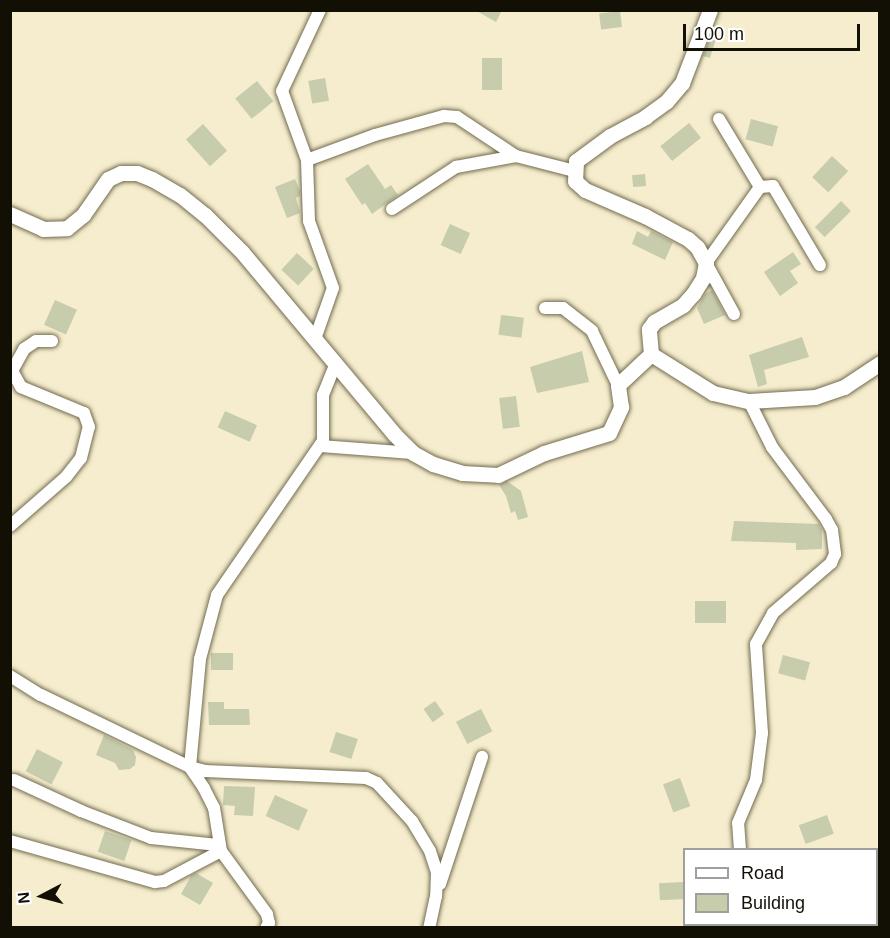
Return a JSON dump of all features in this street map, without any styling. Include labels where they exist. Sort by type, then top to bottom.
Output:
[{"type":"street","points":[[315,339],[333,288],[309,220],[307,160],[282,91],[320,10]]},
{"type":"street","points":[[710,10],[682,83],[666,102],[576,161],[575,181],[585,190],[645,216],[688,239],[697,247],[734,314]]},
{"type":"street","points":[[307,160],[375,135],[444,116],[457,117],[516,156],[575,171]]},
{"type":"street","points":[[719,119],[760,187]]},
{"type":"street","points":[[392,210],[456,167],[516,156]]},
{"type":"street","points":[[10,214],[43,229],[67,228],[83,215],[108,179],[121,173],[137,173],[180,195],[242,252],[395,435],[414,453],[433,464],[462,473],[498,475],[543,453],[609,433],[621,407],[618,385],[591,331],[563,308],[545,308]]},
{"type":"street","points":[[760,187],[773,186],[820,266]]},
{"type":"street","points":[[618,385],[651,354],[650,329],[654,322],[683,305],[693,294],[703,278],[706,263],[760,187]]},
{"type":"street","points":[[10,526],[66,477],[81,458],[89,427],[84,413],[21,387],[12,371],[24,349],[36,341],[52,341]]},
{"type":"street","points":[[651,354],[713,393],[750,401],[815,397],[844,387],[879,363]]},
{"type":"street","points":[[266,927],[269,923],[267,914],[220,848],[214,808],[190,767],[200,659],[217,595],[323,441],[323,395],[336,363]]},
{"type":"street","points":[[740,848],[738,823],[756,780],[762,733],[756,644],[772,613],[831,563],[835,554],[832,530],[826,519],[772,447],[750,401]]},
{"type":"street","points":[[320,446],[414,453]]},
{"type":"street","points":[[10,676],[41,695],[190,767],[204,771],[366,778],[377,783],[412,821],[430,851],[436,872],[436,896]]},
{"type":"street","points":[[429,927],[436,896],[482,757]]},
{"type":"street","points":[[14,780],[81,812],[151,837],[220,848]]},
{"type":"street","points":[[10,841],[155,882],[164,881],[220,848]]},
{"type":"building","points":[[475,10],[502,10],[496,22]]},
{"type":"building","points":[[620,11],[622,27],[601,29],[599,14]]},
{"type":"building","points":[[714,27],[719,29],[710,58],[703,56]]},
{"type":"building","points":[[482,58],[502,58],[502,90],[482,90]]},
{"type":"building","points":[[325,78],[329,101],[312,104],[308,81]]},
{"type":"building","points":[[257,81],[273,101],[252,119],[235,99]]},
{"type":"building","points":[[751,119],[778,126],[773,147],[746,139]]},
{"type":"building","points":[[689,123],[701,138],[672,161],[660,146]]},
{"type":"building","points":[[203,124],[227,151],[210,166],[186,139]]},
{"type":"building","points":[[832,156],[848,171],[828,192],[812,177]]},
{"type":"building","points":[[368,164],[385,189],[391,185],[398,195],[372,214],[365,203],[362,205],[345,179]]},
{"type":"building","points":[[645,174],[646,186],[633,187],[632,175]]},
{"type":"building","points":[[295,179],[300,191],[300,196],[296,198],[300,213],[287,218],[275,187]]},
{"type":"building","points":[[841,201],[851,211],[825,237],[815,227]]},
{"type":"building","points":[[450,224],[470,233],[461,254],[441,245]]},
{"type":"building","points":[[637,231],[648,237],[651,231],[673,242],[665,260],[632,244]]},
{"type":"building","points":[[793,252],[801,264],[790,271],[798,283],[780,296],[764,272]]},
{"type":"building","points":[[297,253],[314,269],[298,286],[281,270]]},
{"type":"building","points":[[712,290],[725,315],[704,324],[697,308],[705,294]]},
{"type":"building","points":[[55,300],[77,310],[66,334],[44,325]]},
{"type":"building","points":[[501,315],[524,318],[521,338],[499,335]]},
{"type":"building","points":[[802,337],[809,357],[764,370],[767,384],[758,387],[749,355]]},
{"type":"building","points":[[582,351],[589,382],[537,393],[530,367]]},
{"type":"building","points":[[516,396],[520,427],[503,429],[499,398]]},
{"type":"building","points":[[225,411],[257,425],[250,442],[218,427]]},
{"type":"building","points":[[507,481],[521,491],[528,517],[518,520],[515,511],[511,513],[506,496],[499,485]]},
{"type":"building","points":[[734,521],[819,524],[822,530],[822,549],[796,550],[796,543],[731,541]]},
{"type":"building","points":[[695,601],[726,601],[726,623],[695,623]]},
{"type":"building","points":[[211,653],[233,653],[233,670],[211,670]]},
{"type":"building","points":[[783,655],[810,662],[805,681],[778,673]]},
{"type":"building","points":[[435,701],[444,714],[433,722],[424,709]]},
{"type":"building","points":[[208,702],[224,702],[224,709],[249,709],[250,725],[209,725]]},
{"type":"building","points":[[481,709],[492,731],[467,744],[456,722]]},
{"type":"building","points":[[336,732],[358,739],[351,759],[330,752]]},
{"type":"building","points":[[104,735],[133,750],[136,757],[135,765],[130,769],[119,770],[115,763],[96,755]]},
{"type":"building","points":[[37,749],[63,762],[51,784],[26,771]]},
{"type":"building","points":[[680,778],[690,806],[673,812],[663,784]]},
{"type":"building","points":[[224,786],[255,787],[253,816],[234,815],[235,806],[223,805]]},
{"type":"building","points":[[275,795],[308,810],[299,831],[266,816]]},
{"type":"building","points":[[827,815],[834,834],[806,844],[799,825]]},
{"type":"building","points":[[105,831],[131,840],[124,861],[98,852]]},
{"type":"building","points":[[196,873],[213,883],[200,905],[181,894],[191,876]]},
{"type":"building","points":[[683,882],[683,899],[660,900],[659,883]]}]
